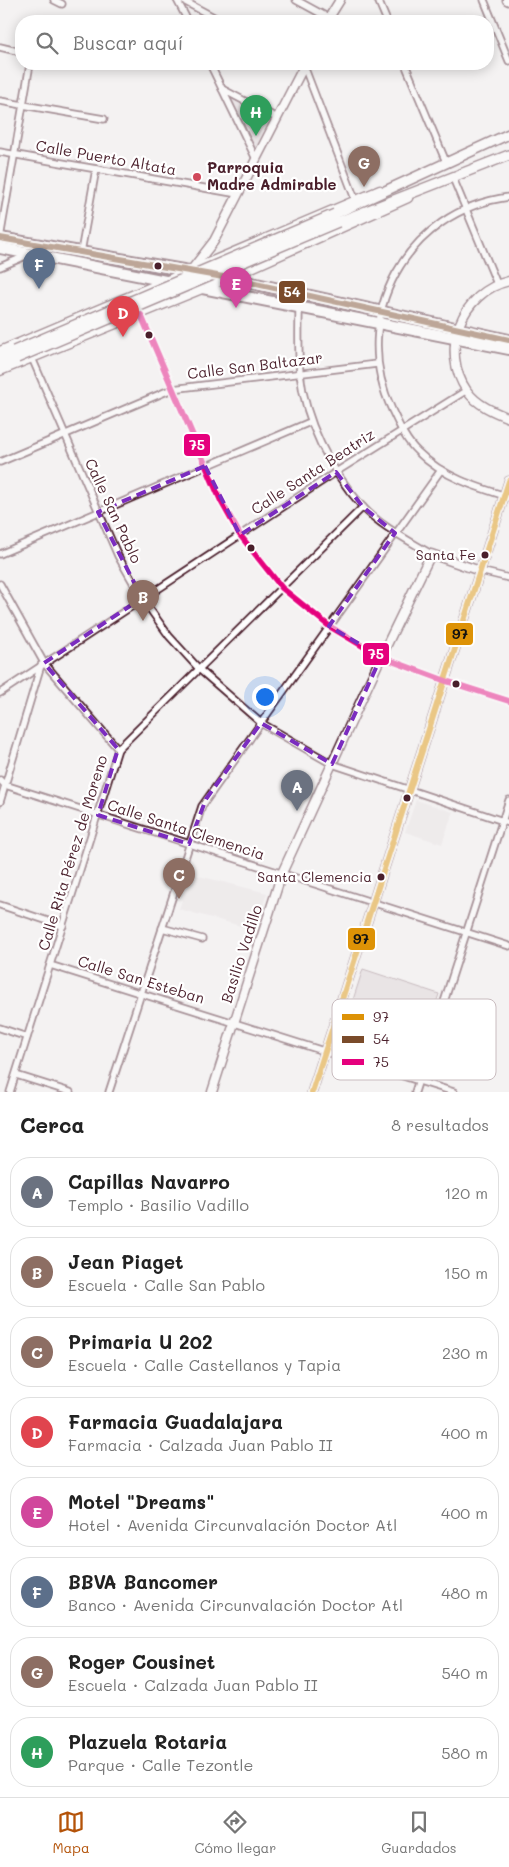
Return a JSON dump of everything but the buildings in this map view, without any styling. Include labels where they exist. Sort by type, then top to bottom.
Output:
[{"type":"main road","points":[[336,218],[402,182],[509,134]]},
{"type":"main road","points":[[0,357],[15,354],[336,218],[428,188],[509,155]]},
{"type":"main road","points":[[0,238],[228,278],[380,312],[509,349]]},
{"type":"main road","points":[[0,248],[377,323],[509,340]]},
{"type":"main road","points":[[0,365],[15,354]]},
{"type":"street","points":[[54,0],[62,4]]},
{"type":"street","points":[[177,0],[185,15]]},
{"type":"street","points":[[182,0],[210,15]]},
{"type":"street","points":[[296,0],[320,15]]},
{"type":"street","points":[[331,15],[340,0]]},
{"type":"street","points":[[378,0],[384,15]]},
{"type":"street","points":[[484,0],[490,15]]},
{"type":"street","points":[[494,24],[509,61]]},
{"type":"street","points":[[0,47],[15,51]]},
{"type":"street","points":[[0,238],[29,70]]},
{"type":"street","points":[[213,70],[256,159]]},
{"type":"street","points":[[190,271],[210,248],[301,70]]},
{"type":"street","points":[[305,70],[355,199]]},
{"type":"street","points":[[408,70],[446,162]]},
{"type":"street","points":[[222,89],[277,118]]},
{"type":"street","points":[[0,100],[104,119]]},
{"type":"street","name":"Calle Puerto Altata","points":[[0,152],[238,194]]},
{"type":"street","points":[[81,252],[96,169]]},
{"type":"street","points":[[453,178],[497,284]]},
{"type":"street","points":[[0,351],[355,199],[402,182]]},
{"type":"street","points":[[0,371],[228,278],[389,208],[428,188]]},
{"type":"street","points":[[506,497],[470,486],[441,470],[418,452],[402,430],[386,397],[377,364],[377,323],[393,281],[408,255],[420,240],[433,228],[466,208],[484,201],[509,197]]},
{"type":"street","points":[[240,248],[239,261],[248,269]]},
{"type":"street","points":[[0,267],[32,254]]},
{"type":"street","points":[[509,281],[497,284],[471,304],[456,333],[457,365],[467,390],[488,409],[509,418]]},
{"type":"street","points":[[149,287],[160,293],[161,306]]},
{"type":"street","points":[[299,308],[300,373],[310,422],[336,472],[363,507],[395,533],[431,554],[480,571],[509,578]]},
{"type":"street","points":[[141,315],[205,466],[240,535],[282,588],[329,626],[381,657],[446,682],[509,701]]},
{"type":"street","name":"Calle San Pablo","points":[[32,358],[118,556],[142,598],[169,636],[200,670],[260,723],[332,764],[509,823]]},
{"type":"street","name":"Calle San Baltazar","points":[[0,462],[172,389],[377,364]]},
{"type":"street","name":"Calle Santa Beatriz","points":[[0,693],[336,472],[467,390]]},
{"type":"street","points":[[0,554],[310,422]]},
{"type":"street","points":[[109,1092],[189,844],[206,799],[441,470]]},
{"type":"street","points":[[342,999],[446,682],[480,571],[506,497],[509,481]]},
{"type":"street","name":"Calle Rita Pérez de Moreno","points":[[10,1092],[118,749],[363,507]]},
{"type":"street","name":"Basilio Vadillo","points":[[212,1092],[282,874],[381,657],[431,554]]},
{"type":"street","points":[[0,584],[43,664],[118,749]]},
{"type":"street","points":[[0,802],[43,664]]},
{"type":"street","name":"Calle Santa Clemencia","points":[[0,780],[5,785],[509,946]]},
{"type":"street","points":[[445,999],[509,800]]},
{"type":"street","points":[[0,905],[63,926]]},
{"type":"street","points":[[162,928],[202,939]]},
{"type":"street","name":"Calle San Esteban","points":[[50,965],[332,1053]]},
{"type":"street","points":[[0,1028],[27,1037]]},
{"type":"street","points":[[312,1092],[332,1030]]},
{"type":"street","points":[[16,1075],[70,1092]]},
{"type":"street","name":"Calle San Esteban","points":[[415,1080],[454,1092]]},
{"type":"street","points":[[415,1092],[418,1081]]},
{"type":"highlighted area","points":[[205,466],[240,535],[336,472],[363,507],[395,533],[329,626],[381,657],[332,764],[261,723],[206,799],[189,844],[98,815],[118,749],[44,663],[142,598],[98,512]]},
{"type":"shaded area","points":[[229,97],[273,120],[256,151]]},
{"type":"shaded area","points":[[416,800],[453,812],[442,844],[405,832]]},
{"type":"shaded area","points":[[191,874],[267,893],[255,930],[179,909]]},
{"type":"shaded area","points":[[363,969],[439,994],[437,999],[353,999]]},
{"type":"transit line","name":"54","points":[[0,238],[229,278],[509,340]]},
{"type":"transit line","name":"75","points":[[141,315],[221,501],[240,535],[282,588],[329,626],[381,657],[446,681],[509,701]]},
{"type":"transit line","name":"97","points":[[342,999],[509,481]]},
{"type":"transit line","name":"97","points":[[312,1092],[332,1030]]},
{"type":"place","name":"Plazuela Rotaria","points":[[256,136]]},
{"type":"place","name":"Parroquia Madre Admirable","points":[[197,177]]},
{"type":"place","name":"Roger Cousinet","points":[[364,187]]},
{"type":"place","name":"BBVA Bancomer","points":[[39,289]]},
{"type":"place","name":"Motel \"Dreams\"","points":[[236,308]]},
{"type":"place","name":"Farmacia Guadalajara","points":[[123,337]]},
{"type":"place","name":"Santa Fe","points":[[485,555]]},
{"type":"place","name":"Jean Piaget","points":[[143,621]]},
{"type":"place","name":"Capillas Navarro","points":[[297,811]]},
{"type":"place","name":"Santa Clemencia","points":[[381,877]]},
{"type":"place","name":"Primaria U 202","points":[[179,899]]}]
